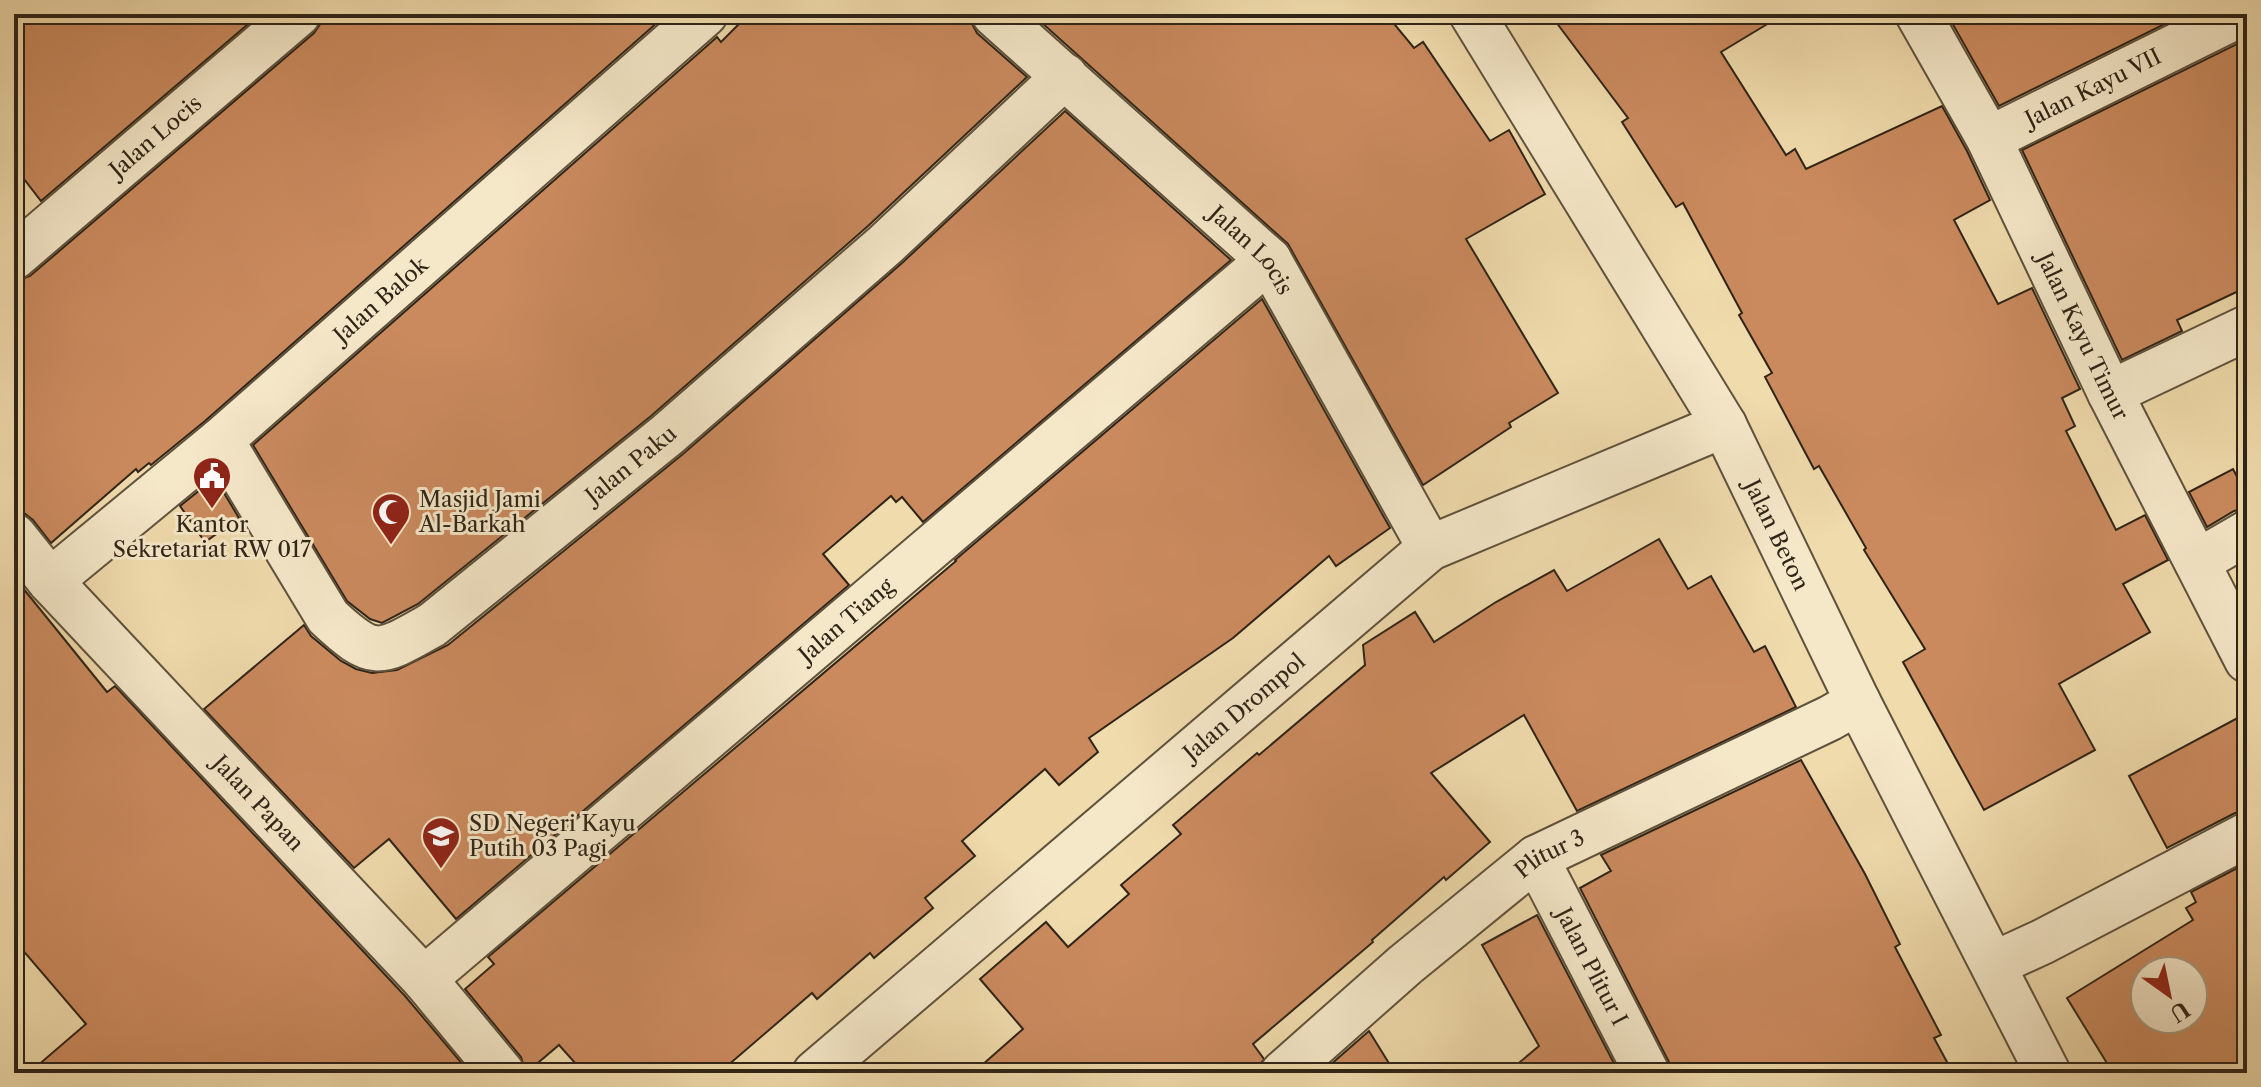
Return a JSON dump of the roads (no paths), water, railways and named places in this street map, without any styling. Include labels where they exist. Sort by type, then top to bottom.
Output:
[{"type":"street","name":"Jalan Locis","points":[[14,257],[298,14]]},
{"type":"street","name":"Jalan Balok","points":[[50,581],[221,440],[705,14]]},
{"type":"street","name":"Jalan Locis","points":[[994,14],[1269,260],[1430,548]]},
{"type":"street","name":"Jalan Beton","points":[[1472,14],[1724,425],[1858,702],[2048,1073]]},
{"type":"street","name":"Jalan Kayu Timur","points":[[1918,14],[1989,139],[2110,393],[2247,660]]},
{"type":"street","name":"Jalan Kayu VII","points":[[1989,139],[2241,14]]},
{"type":"street","name":"Jalan Paku","points":[[221,440],[328,617],[352,640],[372,650],[397,645],[432,625],[667,435],[885,245],[1065,76]]},
{"type":"street","name":"Jalan Tiang","points":[[424,979],[1269,260]]},
{"type":"street","points":[[2110,393],[2247,328]]},
{"type":"street","name":"Jalan Drompol","points":[[815,1073],[1430,548],[1724,425]]},
{"type":"street","points":[[2197,562],[2247,533]]},
{"type":"street","name":"Jalan Papan","points":[[14,536],[50,581],[424,979],[502,1073]]},
{"type":"street","name":"Plitur 3","points":[[1283,1073],[1405,965],[1536,858],[1858,702]]},
{"type":"street","points":[[1994,964],[2247,835]]},
{"type":"street","name":"Jalan Plitur I","points":[[1536,858],[1647,1073]]},
{"type":"place","name":"Kantor Sekretariat RW 017","points":[[212,510]]},
{"type":"place","name":"Masjid Jami Al-Barkah","points":[[391,546]]},
{"type":"place","name":"SD Negeri Kayu Putih 03 Pagi","points":[[441,870]]}]
